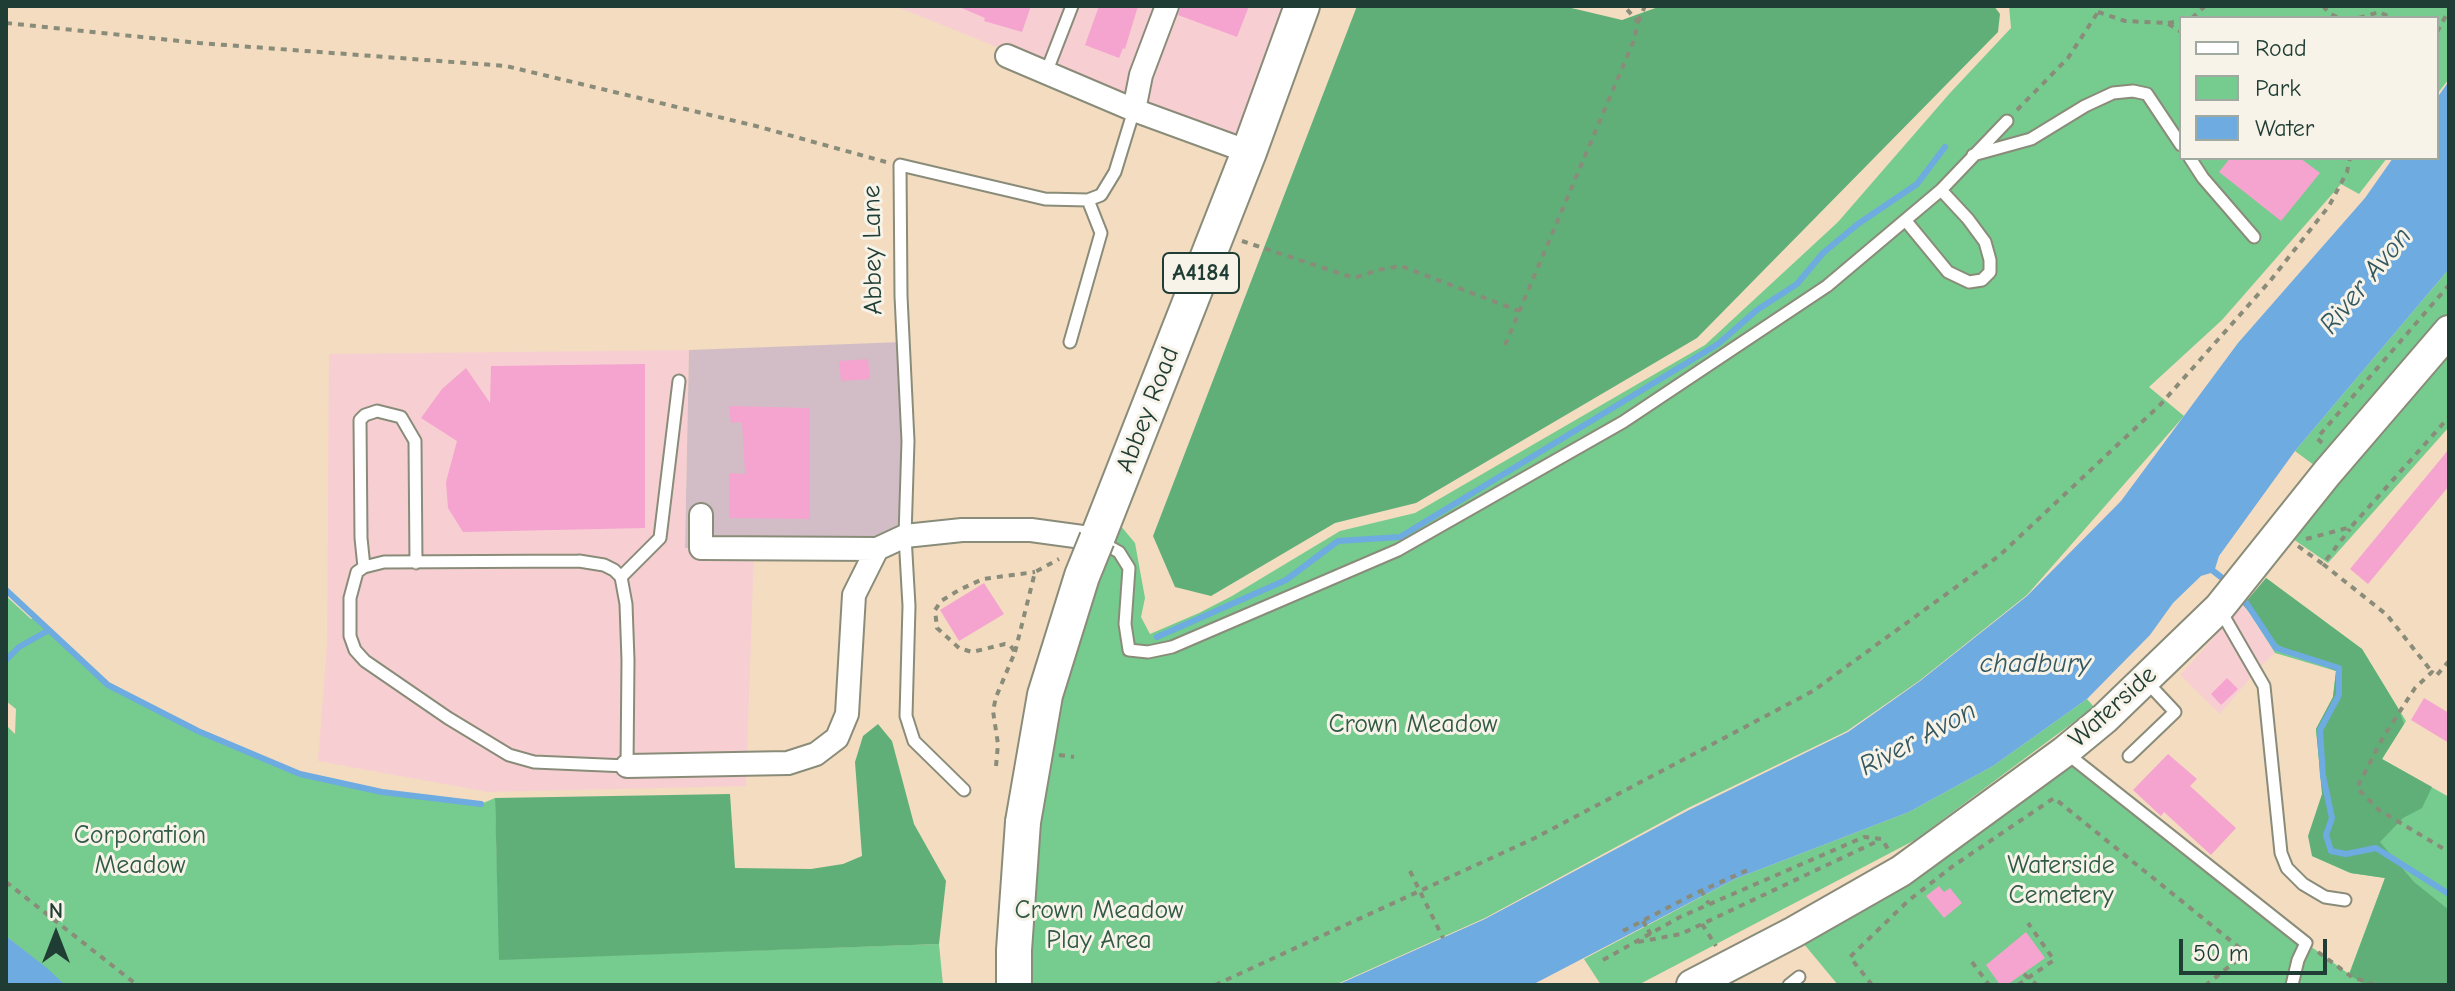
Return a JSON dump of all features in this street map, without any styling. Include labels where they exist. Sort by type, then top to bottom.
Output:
[{"type":"main road","name":"Abbey Road","points":[[1014,985],[1023,822],[1045,695],[1082,576],[1249,152],[1302,6]]},
{"type":"main road","name":"Waterside","points":[[1703,983],[1901,871],[2064,752],[2104,719],[2219,608],[2327,473],[2449,331]]},
{"type":"street","points":[[1134,110],[1141,75],[1167,6]]},
{"type":"street","points":[[1007,56],[1134,110],[1249,152]]},
{"type":"street","points":[[701,515],[701,548],[877,549],[905,536],[962,530],[1031,530],[1097,539]]},
{"type":"street","points":[[627,766],[788,763],[816,754],[837,738],[847,714],[854,595],[877,549]]},
{"type":"lane","points":[[1046,73],[1072,6]]},
{"type":"lane","points":[[1972,156],[2031,139],[2085,106],[2113,93],[2133,91],[2147,94],[2179,142]]},
{"type":"lane","points":[[1070,342],[1101,233],[1088,200],[1101,195],[1115,172],[1134,110]]},
{"type":"lane","points":[[1097,539],[1119,552],[1129,568],[1125,624],[1129,650],[1148,652],[1172,647],[1398,550],[1623,422],[1827,286],[1941,190],[2007,121]]},
{"type":"lane","points":[[2191,160],[2254,237]]},
{"type":"lane","name":"Abbey Lane","points":[[964,790],[914,741],[906,716],[908,441],[901,296],[900,165],[1045,199],[1088,200]]},
{"type":"lane","points":[[1906,221],[1948,272],[1969,282],[1982,280],[1990,272],[1985,242],[1941,190]]},
{"type":"lane","points":[[621,577],[660,538],[679,381]]},
{"type":"lane","points":[[364,567],[360,420],[377,411],[401,417],[415,441],[416,563]]},
{"type":"lane","points":[[579,561],[614,570],[621,577],[626,604],[627,766],[534,762],[509,755],[468,732],[365,661],[355,650],[349,621],[357,572],[384,562],[416,563],[579,561]]},
{"type":"lane","points":[[2219,608],[2264,686],[2281,853],[2287,868],[2303,884],[2325,897],[2345,900]]},
{"type":"lane","points":[[2129,756],[2175,712],[2145,680]]},
{"type":"lane","points":[[2064,752],[2306,943],[2292,985]]},
{"type":"lane","points":[[1789,985],[1799,977]]},
{"type":"path","points":[[1624,6],[1638,22]]},
{"type":"path","points":[[1505,345],[1634,40],[1645,6]]},
{"type":"path","points":[[2007,121],[2068,58],[2098,9],[2125,21],[2179,21]]},
{"type":"path","points":[[2439,28],[2449,10]]},
{"type":"path","points":[[2366,16],[2379,12],[2388,16]]},
{"type":"path","points":[[6,23],[199,43],[506,66],[756,126],[900,165]]},
{"type":"path","points":[[2167,23],[2179,31]]},
{"type":"path","points":[[1215,985],[1535,838],[1813,691],[2000,555],[2160,405],[2260,292],[2329,206],[2347,172],[2350,160]]},
{"type":"path","points":[[1217,233],[1354,278],[1401,266],[1519,311]]},
{"type":"path","points":[[2317,438],[2449,285]]},
{"type":"path","points":[[2323,564],[2351,527],[2449,417]]},
{"type":"path","points":[[2351,527],[2294,543],[2387,615],[2436,676],[2449,661]]},
{"type":"path","points":[[1015,652],[1005,644],[972,652],[959,648],[937,628],[935,610],[950,595],[983,579],[1035,572],[1060,559]]},
{"type":"path","points":[[996,766],[998,744],[993,711],[1015,652],[1035,572]]},
{"type":"path","points":[[2432,672],[2399,710],[2357,788],[2379,810],[2449,852]]},
{"type":"path","points":[[1872,985],[1850,957],[1908,901],[1953,866],[2054,798],[2246,953],[2206,985]]},
{"type":"path","points":[[1603,960],[1649,930],[1864,837],[1882,839]]},
{"type":"path","points":[[1882,839],[1901,871]]},
{"type":"path","points":[[1632,943],[1681,934],[1882,839]]},
{"type":"path","points":[[1623,931],[1701,890],[1752,868]]},
{"type":"path","points":[[1410,871],[1443,938]]},
{"type":"path","points":[[6,882],[137,985]]},
{"type":"path","points":[[1701,890],[1709,904]]},
{"type":"path","points":[[1643,921],[1649,930]]},
{"type":"path","points":[[2018,985],[2025,976],[2054,960],[2028,923]]},
{"type":"path","points":[[2306,943],[2352,977],[2375,985]]},
{"type":"path","points":[[1972,962],[1989,985]]},
{"type":"path","points":[[2025,976],[2037,985]]},
{"type":"shaded area","points":[[895,6],[1295,6],[1245,137],[1141,105]]},
{"type":"shaded area","points":[[903,342],[905,536],[877,549],[685,548],[689,350]]},
{"type":"shaded area","points":[[689,350],[685,547],[754,550],[746,786],[488,792],[318,761],[327,645],[329,354]]},
{"type":"shaded area","points":[[2243,605],[2275,653],[2220,714],[2180,675]]},
{"type":"green space","points":[[1357,6],[1563,6],[1622,20],[1661,6],[1994,6],[2000,14],[1998,32],[1697,338],[1416,503],[1335,523],[1211,596],[1175,587],[1153,536]]},
{"type":"green space","name":"Crown Meadow","points":[[2009,6],[2449,6],[2449,79],[2439,92],[2439,16],[2179,16],[2179,160],[2385,160],[2359,194],[2341,184],[2222,320],[2149,387],[2184,416],[2027,595],[1919,681],[1847,731],[1688,808],[1485,918],[1335,985],[1015,985],[1026,822],[1110,513],[1135,543],[1145,598],[1141,617],[1150,634],[1232,596],[1340,531],[1415,513],[1705,345],[1838,222],[2011,28]]},
{"type":"green space","points":[[2449,269],[2449,427],[2328,563],[2280,530],[2326,474],[2295,451]]},
{"type":"green space","name":"Waterside Cemetery","points":[[2266,578],[2362,649],[2406,721],[2382,759],[2449,797],[2449,985],[1838,985],[1794,932],[2064,752],[2349,974],[2385,878],[2350,873],[2312,856],[2325,819],[2316,729],[2333,697],[2336,671],[2275,653],[2252,616]]},
{"type":"green space","points":[[2266,578],[2362,649],[2399,710],[2404,724],[2382,759],[2432,787],[2422,808],[2403,818],[2380,842],[2414,882],[2449,910],[2449,985],[2367,985],[2349,975],[2385,878],[2351,873],[2312,856],[2308,836],[2322,794],[2316,729],[2333,697],[2336,671],[2278,645],[2243,605]]},
{"type":"green space","name":"Corporation Meadow","points":[[6,596],[31,619],[35,617],[108,685],[198,731],[300,774],[382,792],[481,804],[495,798],[500,959],[939,944],[943,985],[65,985],[6,936],[6,725],[15,734],[16,709],[6,701]]},
{"type":"green space","points":[[2087,699],[2094,707],[1915,840],[1638,985],[1601,985],[1584,959],[1735,879],[1909,812],[1993,766]]},
{"type":"green space","points":[[878,724],[892,741],[914,824],[946,881],[939,944],[499,960],[495,798],[730,794],[735,868],[811,869],[843,864],[862,856],[855,762],[863,736]]},
{"type":"water","name":"chadbury","points":[[2449,81],[2449,269],[2295,451],[2219,556],[2214,572],[2201,576],[2173,603],[2150,635],[2087,699],[1993,766],[1909,812],[1735,879],[1532,985],[1337,985],[1485,919],[1689,810],[1848,732],[1920,681],[2027,596],[2121,501],[2238,343],[2365,198],[2392,160],[2439,160],[2439,95]]},
{"type":"water","points":[[6,936],[48,969],[65,985],[6,985]]},
{"type":"building","points":[[957,6],[1031,6],[1022,32],[984,21],[985,18]]},
{"type":"building","points":[[1099,6],[1138,6],[1125,49],[1119,58],[1085,45]]},
{"type":"building","points":[[1181,6],[1249,6],[1237,37],[1178,15]]},
{"type":"building","points":[[2228,160],[2303,160],[2320,173],[2281,221],[2219,172]]},
{"type":"building","points":[[868,359],[870,379],[841,381],[839,361]]},
{"type":"building","points":[[645,364],[645,528],[463,532],[448,508],[446,482],[457,441],[421,418],[442,389],[466,368],[490,403],[491,366]]},
{"type":"building","points":[[729,406],[810,408],[810,519],[729,518],[729,473],[745,474],[742,422],[731,423]]},
{"type":"building","points":[[2449,449],[2449,486],[2368,584],[2350,569]]},
{"type":"building","points":[[984,583],[1004,614],[959,641],[940,610]]},
{"type":"building","points":[[2227,678],[2238,689],[2221,705],[2211,694]]},
{"type":"building","points":[[2424,698],[2449,713],[2449,743],[2411,720]]},
{"type":"building","points":[[2168,754],[2197,779],[2190,786],[2236,828],[2211,855],[2164,812],[2161,816],[2133,790]]},
{"type":"building","points":[[1939,886],[1944,892],[1950,888],[1962,903],[1944,918],[1926,896]]},
{"type":"building","points":[[2026,932],[2045,958],[2007,985],[2000,985],[1986,965]]},
{"type":"waterway","points":[[1157,637],[1286,580],[1338,541],[1400,537],[1718,344],[1757,310],[1797,284],[1823,253],[1858,224],[1917,184],[1945,147]]},
{"type":"waterway","points":[[2208,567],[2221,577]]},
{"type":"waterway","points":[[6,590],[49,630]]},
{"type":"waterway","points":[[2245,601],[2276,648],[2339,668],[2339,695],[2320,730],[2323,776],[2332,818],[2326,835],[2331,851],[2346,854],[2376,848],[2449,894]]},
{"type":"waterway","points":[[6,660],[19,647],[49,630],[108,685],[198,731],[300,774],[382,792],[481,804]]},
{"type":"water label","name":"River Avon","points":[[2366,281]]},
{"type":"water label","name":"River Avon","points":[[1918,739]]},
{"type":"park label","name":"Crown Meadow Play Area","points":[[1099,926]]}]
